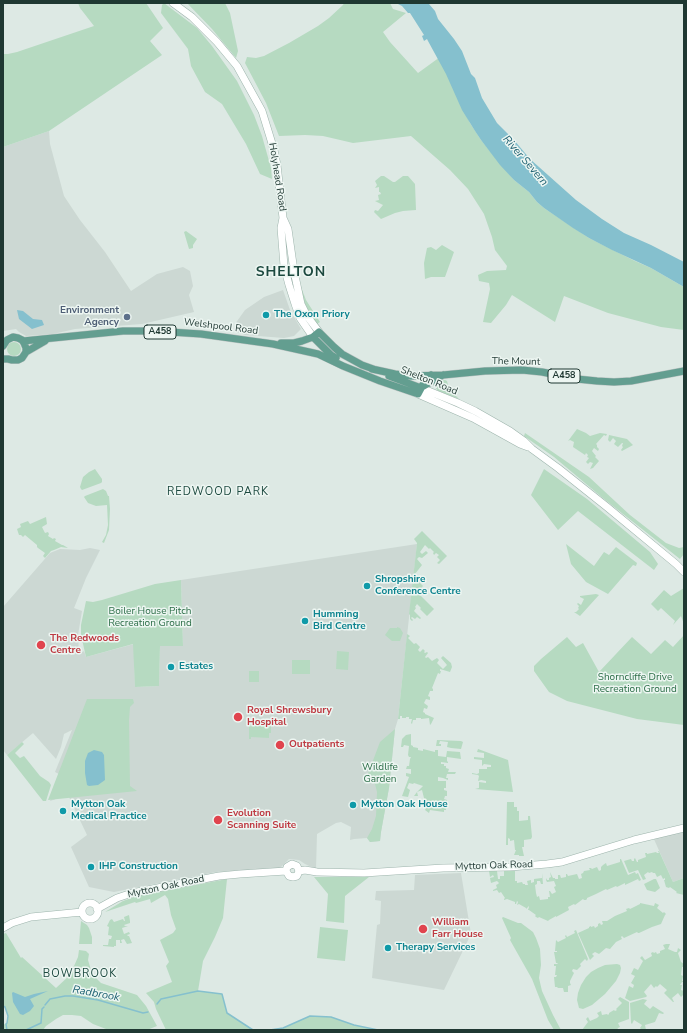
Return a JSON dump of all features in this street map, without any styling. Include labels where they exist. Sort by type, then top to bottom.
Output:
[{"type":"main road","name":"Holyhead Road","points":[[172,3],[192,17],[217,42],[237,66],[262,111],[274,150],[283,218],[281,228],[284,266],[300,318],[316,335]]},
{"type":"main road","name":"Welshpool Road","points":[[3,346],[6,341],[11,338],[18,338],[23,341],[78,335],[155,331],[201,334],[273,344],[318,354],[380,381],[419,391]]},
{"type":"main road","name":"Welshpool Road","points":[[273,344],[294,343],[316,335]]},
{"type":"main road","points":[[291,348],[307,344],[316,335]]},
{"type":"main road","name":"Shelton Road","points":[[316,335],[342,354],[362,365],[419,391],[532,449],[607,507],[684,572]]},
{"type":"main road","name":"A458","points":[[316,335],[331,355],[354,370]]},
{"type":"main road","name":"Welshpool Road","points":[[3,351],[5,359],[18,360],[22,358],[26,352],[47,339]]},
{"type":"main road","points":[[23,341],[26,352]]},
{"type":"main road","name":"The Mount","points":[[372,369],[404,375],[443,375],[485,371],[522,370],[542,372],[584,380],[614,382],[631,381],[684,371]]},
{"type":"main road","points":[[419,391],[426,379],[431,375]]},
{"type":"main road","name":"The Mount","points":[[419,391],[443,375]]},
{"type":"main road","name":"Mytton Oak Road","points":[[82,912],[85,917],[91,919],[96,916],[98,909],[125,895],[224,876],[286,871],[289,876],[293,877],[298,874],[299,871],[305,870],[317,872],[372,872],[504,867],[562,862],[634,840],[684,828]]},
{"type":"main road","name":"Mytton Oak Road","points":[[82,912],[84,906],[89,904],[94,904],[98,909]]},
{"type":"main road","name":"Mytton Oak Road","points":[[3,928],[12,923],[32,917],[82,912]]},
{"type":"shaded area","points":[[49,131],[50,144],[64,196],[80,220],[105,252],[131,291],[157,274],[183,267],[190,271],[193,286],[189,295],[194,312],[142,324],[75,329],[53,334],[26,336],[16,329],[3,331],[3,147]]},
{"type":"shaded area","points":[[283,290],[290,310],[301,329],[294,336],[284,338],[245,335],[234,332],[235,324],[245,310],[264,297]]},
{"type":"shaded area","name":"Royal Shrewsbury Hospital","points":[[417,544],[398,719],[395,729],[389,788],[380,841],[370,842],[367,838],[350,840],[351,827],[341,822],[336,823],[317,834],[316,869],[299,860],[289,859],[280,868],[216,872],[114,892],[89,887],[71,847],[87,835],[68,795],[50,801],[61,775],[55,772],[72,730],[64,734],[56,759],[33,733],[7,755],[3,750],[3,607],[50,553],[60,549],[80,550],[90,548],[100,550],[86,578],[74,608],[82,611],[78,635],[79,654],[84,651],[86,657],[134,644],[135,687],[159,686],[160,646],[183,646],[181,580]]},
{"type":"shaded area","points":[[684,830],[684,878],[673,882],[653,837]]},
{"type":"shaded area","name":"William Farr House","points":[[461,873],[471,934],[444,990],[372,978],[377,925],[380,924],[381,901],[375,900],[376,891],[414,890],[415,875]]},
{"type":"green space","points":[[78,3],[146,3],[163,28],[150,41],[162,55],[49,131],[3,147],[3,54],[17,52],[94,26],[80,8]]},
{"type":"green space","points":[[164,3],[197,28],[237,81],[254,115],[262,136],[271,168],[272,179],[260,174],[246,144],[222,104],[205,92],[191,66],[188,49],[161,13],[162,5]]},
{"type":"green space","points":[[187,3],[225,3],[230,13],[238,51],[236,58],[212,29]]},
{"type":"green space","points":[[344,3],[390,3],[393,9],[406,13],[383,32],[390,42],[418,73],[440,57],[470,123],[481,140],[514,180],[529,192],[544,208],[589,238],[651,268],[684,287],[684,330],[661,327],[608,313],[564,296],[555,322],[512,295],[491,323],[483,322],[490,289],[489,283],[479,281],[478,275],[487,271],[506,270],[507,266],[495,250],[484,214],[468,189],[450,170],[411,136],[353,143],[323,136],[279,136],[266,103],[245,63],[247,57],[256,58],[264,56],[289,43],[329,18]]},
{"type":"green space","points":[[381,176],[395,182],[403,176],[408,176],[415,184],[416,210],[395,213],[381,219],[374,212],[375,210],[378,211],[383,205],[375,201],[379,200],[378,195],[381,194],[379,192],[379,187],[375,188],[377,185],[375,181]]},
{"type":"green space","points":[[186,231],[197,239],[193,245],[193,248],[189,249],[184,232]]},
{"type":"green space","points":[[442,245],[454,252],[445,277],[431,277],[425,279],[424,263],[427,248],[431,247],[436,250]]},
{"type":"green space","points":[[298,282],[306,300],[320,322],[317,324],[310,315],[305,304]]},
{"type":"green space","points":[[11,342],[17,342],[21,346],[21,352],[17,356],[11,356],[7,352],[7,346]]},
{"type":"green space","points":[[447,381],[449,389],[459,399],[438,391],[433,385],[436,382]]},
{"type":"green space","points":[[577,429],[590,436],[600,433],[607,434],[606,436],[604,435],[596,444],[599,449],[598,451],[594,448],[592,451],[599,461],[593,468],[590,469],[593,463],[590,462],[588,464],[586,462],[589,458],[587,457],[588,455],[586,453],[585,455],[573,447],[574,442],[570,440],[568,441]]},
{"type":"green space","points":[[525,433],[589,477],[630,515],[666,543],[679,548],[684,547],[684,554],[680,559],[554,457],[524,436]]},
{"type":"green space","points":[[609,435],[627,439],[633,445],[622,451],[623,443],[618,447],[614,444],[616,441],[613,438],[610,442],[608,440]]},
{"type":"green space","points":[[95,469],[102,479],[102,482],[82,490],[80,487],[83,477]]},
{"type":"green space","points":[[544,469],[587,499],[650,552],[658,564],[654,570],[578,511],[558,530],[531,495]]},
{"type":"green space","points":[[103,489],[109,496],[110,509],[109,530],[104,543],[102,542],[106,535],[108,525],[107,505],[96,506],[88,503],[84,497]]},
{"type":"green space","points":[[46,517],[47,524],[42,527],[45,533],[48,532],[48,536],[56,539],[55,541],[68,548],[61,547],[51,551],[45,558],[43,556],[45,553],[25,535],[23,537],[19,535],[17,529],[21,527],[20,524],[28,521],[30,524]]},
{"type":"green space","points":[[422,531],[447,556],[439,564],[437,563],[440,560],[437,557],[439,555],[436,553],[434,555],[434,552],[430,548],[429,549],[425,545],[420,552],[422,554],[426,551],[428,553],[422,558],[419,557],[417,559],[422,565],[415,574],[415,578],[423,586],[417,592],[434,609],[427,616],[417,604],[414,611],[421,618],[420,619],[417,617],[415,619],[412,617],[412,621],[409,614],[417,543],[414,539]]},
{"type":"green space","points":[[566,544],[594,566],[604,552],[609,555],[616,547],[637,563],[636,566],[633,565],[608,594],[586,582],[571,564]]},
{"type":"green space","name":"Boiler House Pitch Recreation Ground","points":[[181,580],[183,646],[160,646],[159,686],[135,687],[133,644],[86,657],[81,635],[81,625],[86,601],[93,602],[155,584]]},
{"type":"green space","points":[[684,588],[684,624],[681,616],[673,625],[675,621],[661,608],[658,611],[651,604],[664,590],[671,596]]},
{"type":"green space","points":[[599,595],[580,616],[574,612],[579,609],[577,604],[578,603],[581,605],[584,599],[580,596]]},
{"type":"green space","points":[[390,628],[400,628],[403,633],[400,641],[392,641],[385,635]]},
{"type":"green space","points":[[407,634],[410,636],[408,638],[414,644],[416,643],[420,647],[418,650],[420,652],[423,649],[425,653],[428,653],[425,657],[426,658],[428,657],[432,661],[437,658],[439,660],[437,663],[443,669],[447,665],[441,658],[443,656],[451,663],[452,667],[450,672],[440,669],[440,674],[438,673],[432,688],[433,691],[430,691],[428,696],[430,697],[430,700],[426,699],[424,703],[428,706],[427,709],[424,708],[423,712],[434,718],[430,725],[429,718],[416,718],[416,720],[413,720],[412,724],[412,719],[409,719],[409,717],[402,718],[402,716],[400,716],[400,719],[398,719]]},
{"type":"green space","name":"Shorncliffe Drive Recreation Ground","points":[[684,635],[684,725],[637,719],[567,701],[549,692],[534,671],[534,666],[567,637],[576,647],[583,643],[599,672],[632,637],[651,654],[665,640],[673,647]]},
{"type":"green space","points":[[337,651],[349,652],[348,670],[336,669]]},
{"type":"green space","points":[[292,660],[310,660],[310,674],[292,674]]},
{"type":"green space","points":[[249,671],[259,671],[259,682],[249,682]]},
{"type":"green space","points":[[87,699],[133,699],[134,703],[130,707],[129,720],[130,786],[137,791],[48,800]]},
{"type":"green space","points":[[249,724],[271,724],[271,733],[269,733],[269,738],[251,737],[251,739],[249,739]]},
{"type":"green space","name":"Wildlife Garden","points":[[395,729],[389,788],[380,841],[370,842],[367,838],[372,829],[376,816],[377,792],[375,784],[366,779],[380,742]]},
{"type":"green space","points":[[411,734],[411,745],[418,748],[418,750],[423,751],[423,749],[435,752],[435,750],[438,750],[438,756],[446,757],[447,751],[460,752],[461,759],[447,757],[448,763],[441,762],[441,764],[444,764],[446,768],[449,769],[448,772],[456,772],[455,774],[447,774],[446,778],[448,778],[448,780],[438,777],[438,781],[446,781],[446,788],[444,788],[444,790],[447,791],[447,796],[445,796],[444,799],[447,800],[446,810],[444,810],[444,812],[430,810],[429,813],[425,810],[427,805],[420,804],[425,802],[422,790],[417,792],[423,786],[409,783],[407,788],[410,790],[408,797],[402,796],[409,777],[406,776],[406,773],[411,774],[411,769],[406,769],[407,766],[409,766],[411,757],[408,755],[409,746],[404,745],[401,747],[402,739],[406,735]]},
{"type":"green space","points":[[437,740],[463,742],[461,749],[447,747],[448,742],[440,741],[439,744],[441,744],[441,746],[436,746]]},
{"type":"green space","points":[[22,742],[24,744],[15,753],[20,758],[24,756],[40,776],[51,785],[46,801],[43,801],[7,755]]},
{"type":"green space","points":[[478,749],[508,760],[513,792],[475,789],[479,788],[479,782],[486,783],[486,781],[478,781],[479,776],[472,773],[477,774],[479,773],[479,769],[487,769],[487,767],[491,767],[491,765],[484,764],[482,766],[482,760],[474,759],[474,757],[484,758],[484,753],[477,752]]},
{"type":"green space","points":[[507,802],[514,802],[514,807],[517,807],[517,811],[519,811],[519,821],[528,820],[528,816],[530,816],[532,837],[531,839],[524,840],[524,847],[522,847],[524,856],[514,855],[516,850],[514,840],[510,841],[508,838],[508,845],[506,845]]},
{"type":"green space","points":[[659,851],[673,882],[684,878],[684,895],[676,893],[677,892],[670,887],[666,887],[664,880],[665,878],[663,879],[661,875],[657,877],[655,873],[648,872],[644,875],[646,879],[643,880],[638,870],[629,873],[624,861],[631,859],[634,861],[635,858],[638,862],[638,860],[646,857],[645,853],[659,853]]},
{"type":"green space","points":[[620,859],[628,875],[635,872],[636,874],[638,873],[641,880],[639,881],[638,879],[625,885],[625,883],[617,887],[606,889],[587,898],[586,900],[583,899],[575,905],[574,904],[568,907],[569,910],[548,921],[536,917],[536,915],[528,910],[529,906],[526,909],[519,904],[517,905],[517,901],[515,904],[515,902],[507,899],[504,900],[505,898],[501,892],[499,893],[497,890],[493,891],[497,888],[496,885],[499,883],[497,881],[491,883],[490,878],[494,877],[493,875],[490,877],[489,871],[497,871],[498,879],[500,879],[500,876],[504,876],[504,871],[515,871],[515,881],[517,881],[517,883],[522,882],[525,885],[528,885],[527,881],[531,880],[531,883],[534,882],[534,879],[542,878],[542,873],[543,884],[541,884],[540,881],[537,881],[537,884],[535,885],[537,897],[539,896],[540,900],[548,899],[548,897],[550,897],[549,891],[552,894],[556,892],[554,881],[547,882],[546,880],[546,878],[549,880],[551,877],[550,872],[555,879],[558,879],[558,875],[560,875],[561,878],[566,877],[566,874],[568,876],[577,874],[579,879],[582,878],[581,874],[584,871],[590,870],[589,868],[592,869],[597,867],[599,871],[606,863],[607,866],[620,862]]},
{"type":"green space","points":[[314,877],[369,877],[345,896],[344,923],[326,921],[328,894]]},
{"type":"green space","points":[[227,879],[223,918],[203,961],[198,991],[222,994],[227,1013],[253,1030],[166,1030],[154,1002],[146,993],[172,982],[166,966],[169,962],[160,940],[173,933],[176,929],[171,915],[168,899],[165,895],[151,903],[150,899],[135,902],[105,912],[123,901],[137,896]]},
{"type":"green space","points":[[656,879],[660,888],[655,892],[647,890],[644,884]]},
{"type":"green space","points":[[640,903],[654,906],[655,903],[659,905],[657,908],[666,914],[661,924],[624,938],[622,936],[622,939],[616,942],[610,949],[606,948],[599,954],[595,952],[592,954],[594,956],[590,960],[578,933],[591,926],[594,926],[595,928],[600,923],[601,925],[603,924],[602,921],[607,921],[627,911],[626,909],[630,909]]},
{"type":"green space","points":[[129,915],[130,923],[124,925],[128,926],[122,928],[124,934],[129,932],[130,934],[127,935],[132,943],[127,944],[124,939],[121,940],[122,943],[120,943],[120,940],[116,940],[116,946],[114,947],[103,946],[108,945],[109,939],[111,939],[112,936],[108,935],[109,927],[107,926],[110,920],[112,919],[114,922],[123,919],[125,921],[124,917]]},
{"type":"green space","points":[[503,917],[521,923],[533,932],[540,949],[541,965],[539,978],[542,991],[561,1030],[554,1030],[548,1020],[532,979],[510,940],[511,938],[502,918]]},
{"type":"green space","points":[[81,921],[89,928],[92,937],[92,944],[79,944]]},
{"type":"green space","points":[[320,927],[348,930],[345,961],[317,958]]},
{"type":"green space","points":[[576,930],[588,959],[587,961],[585,959],[580,964],[581,966],[577,970],[573,969],[572,971],[574,973],[570,981],[571,985],[568,986],[568,992],[564,992],[563,988],[555,987],[554,977],[557,975],[555,975],[556,966],[554,966],[554,964],[558,963],[556,963],[554,952],[557,952],[555,951],[556,940],[558,942],[566,938],[566,935],[567,937],[575,933],[574,931]]},
{"type":"green space","points":[[6,933],[21,958],[22,957],[56,988],[70,975],[78,957],[79,950],[86,951],[89,954],[88,960],[95,977],[101,983],[137,995],[146,1006],[157,1026],[147,1030],[106,1029],[93,1024],[81,1016],[63,1015],[46,1026],[43,1030],[3,1030],[3,1025],[7,1023],[8,1016],[5,1007],[3,1006],[3,934]]},
{"type":"green space","points":[[670,944],[668,949],[675,952],[677,952],[678,948],[681,950],[678,953],[681,962],[684,964],[681,975],[683,976],[682,981],[684,982],[680,985],[682,985],[681,990],[684,991],[684,994],[681,997],[678,993],[672,998],[673,1002],[664,993],[667,990],[660,984],[654,988],[651,984],[644,992],[647,996],[646,997],[630,1001],[625,998],[629,986],[633,988],[634,985],[631,983],[635,976],[631,974],[634,968],[638,970],[643,961],[640,958],[642,956],[645,960],[652,956],[651,953],[653,952],[656,952],[657,954],[660,953],[660,951],[665,949],[663,945]]},
{"type":"green space","points":[[605,965],[620,965],[621,968],[620,973],[616,981],[605,994],[592,1005],[583,1009],[579,1008],[577,1000],[578,993],[586,977],[591,972]]},
{"type":"green space","points":[[620,997],[629,1002],[629,1019],[618,1023],[620,1027],[617,1030],[582,1030],[588,1022],[586,1019],[588,1017],[590,1021],[597,1018],[599,1016],[597,1013],[601,1011],[602,1015],[608,1015],[614,1010],[617,1010],[616,1009],[622,1003],[618,999]]},
{"type":"green space","points":[[643,999],[647,1000],[644,1004],[650,1009],[653,1006],[664,1013],[659,1013],[655,1022],[645,1025],[646,1030],[641,1029],[640,1028],[642,1025],[634,1020],[632,1024],[631,1023],[630,1003]]},
{"type":"green space","points":[[310,1016],[331,1017],[354,1025],[378,1030],[270,1030],[283,1028]]},
{"type":"water","name":"River Severn","points":[[396,3],[428,3],[462,51],[471,74],[475,78],[482,98],[497,123],[530,159],[576,200],[624,233],[684,262],[684,287],[651,268],[589,238],[573,228],[544,208],[529,192],[514,180],[500,165],[475,131],[462,110],[446,74],[427,39],[424,41],[422,36],[424,35],[410,13]]},
{"type":"water","points":[[17,310],[23,311],[33,319],[42,320],[44,325],[32,329],[19,319]]},
{"type":"water","points":[[94,750],[102,752],[104,755],[105,780],[98,785],[89,786],[87,785],[85,773],[85,761],[88,753]]},
{"type":"water","points":[[48,991],[30,999],[34,1006],[30,1011],[23,1015],[20,1014],[13,1002],[13,992],[25,997]]},
{"type":"waterway","name":"Radbrook","points":[[157,1004],[161,999],[198,991],[222,994],[227,1013],[253,1030]]},
{"type":"waterway","name":"Radbrook","points":[[45,1005],[50,999],[73,996],[98,1000],[143,1013],[148,1012]]},
{"type":"waterway","name":"Radbrook","points":[[3,1006],[5,1007],[8,1016],[6,1024],[7,1030]]},
{"type":"waterway","name":"Radbrook","points":[[26,1030],[41,1023],[42,1009],[44,1007]]},
{"type":"waterway","name":"Radbrook","points":[[270,1030],[283,1028],[310,1016],[331,1017],[354,1025],[378,1030]]},
{"type":"place","name":"The Oxon Priory","points":[[266,315]]},
{"type":"place","name":"Environment Agency","points":[[127,317]]},
{"type":"place","name":"Shropshire Conference Centre","points":[[367,586]]},
{"type":"place","name":"Humming Bird Centre","points":[[305,621]]},
{"type":"place","name":"The Redwoods Centre","points":[[41,645]]},
{"type":"place","name":"Estates","points":[[171,667]]},
{"type":"place","name":"Royal Shrewsbury Hospital","points":[[238,717]]},
{"type":"place","name":"Outpatients","points":[[280,745]]},
{"type":"place","name":"Mytton Oak House","points":[[353,805]]},
{"type":"place","name":"Mytton Oak Medical Practice","points":[[63,811]]},
{"type":"place","name":"Evolution Scanning Suite","points":[[218,820]]},
{"type":"place","name":"IHP Construction","points":[[91,867]]},
{"type":"place","name":"William Farr House","points":[[423,929]]},
{"type":"place","name":"Therapy Services","points":[[388,948]]},
{"type":"district","name":"SHELTON","points":[[291,273]]},
{"type":"district","name":"REDWOOD PARK","points":[[218,492]]},
{"type":"district","name":"BOWBROOK","points":[[80,974]]}]
